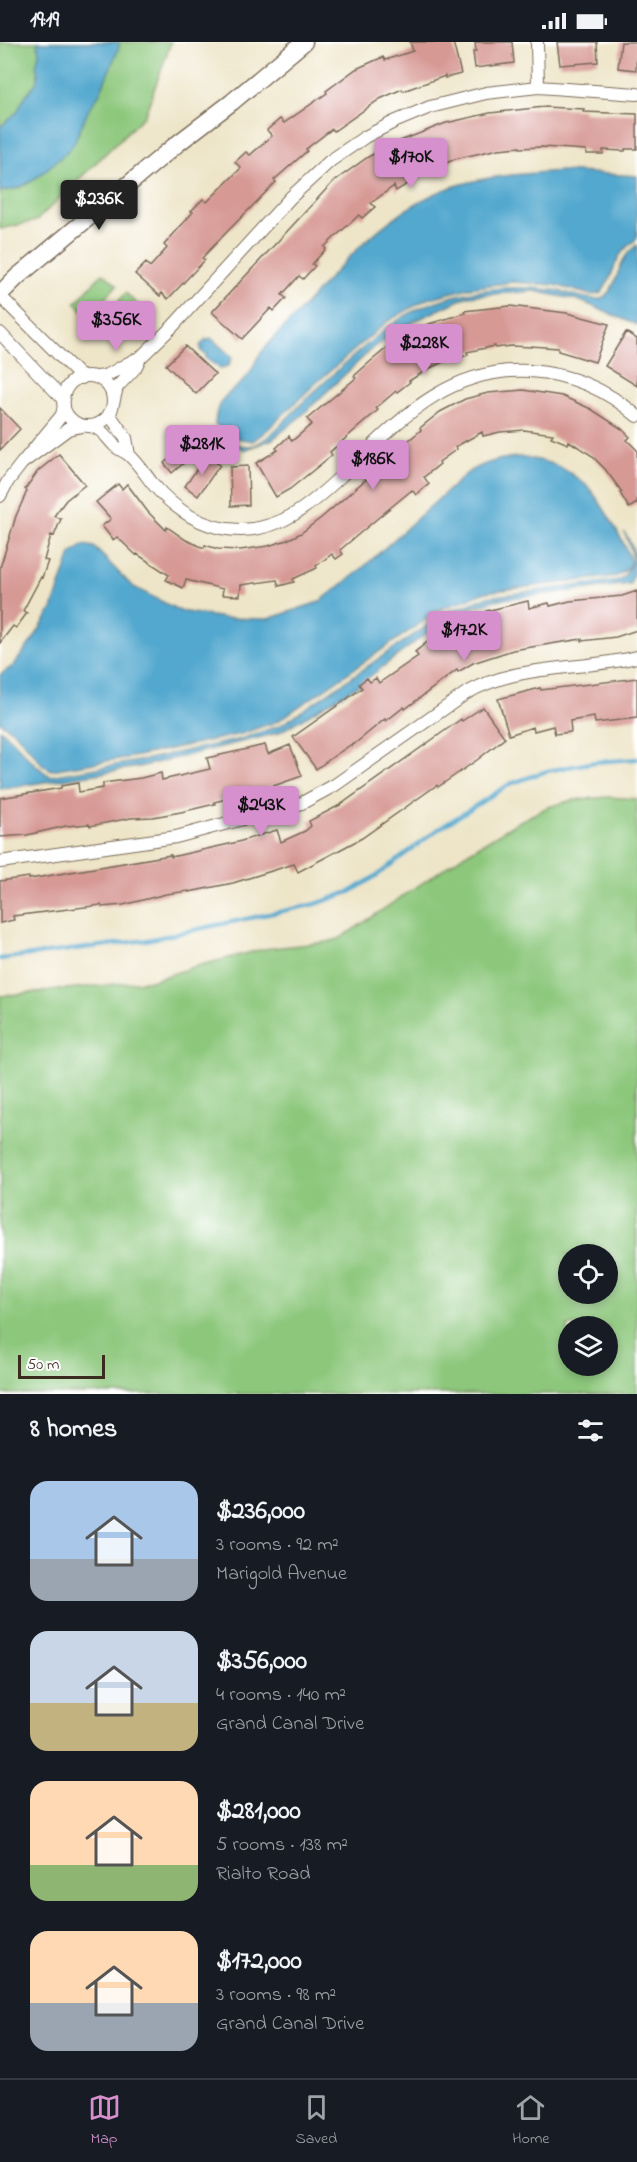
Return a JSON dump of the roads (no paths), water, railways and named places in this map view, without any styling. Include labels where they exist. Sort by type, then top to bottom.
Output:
[{"type":"main road","points":[[0,295],[26,270],[177,144],[304,42]]},
{"type":"street","points":[[537,42],[538,87]]},
{"type":"street","points":[[22,463],[68,429],[102,422],[111,409],[117,387],[135,368],[140,358],[173,326],[291,197],[350,147],[394,122],[430,107],[486,93],[538,87],[637,94]]},
{"type":"street","points":[[0,295],[82,378]]},
{"type":"street","points":[[0,333],[64,402],[69,417],[79,424],[101,430],[116,447],[129,455],[170,502],[191,518],[214,527],[255,529],[297,514],[316,500],[417,406],[438,392],[472,378],[497,372],[522,371],[564,376],[601,391],[637,416]]},
{"type":"street","points":[[0,496],[8,480],[62,415],[69,386],[73,381],[104,376],[129,361],[140,358]]},
{"type":"street","points":[[95,378],[109,387],[111,409],[126,438],[129,455]]},
{"type":"street","points":[[0,862],[176,837],[291,807],[322,793],[465,694],[489,681],[513,674],[637,657]]},
{"type":"water","points":[[37,42],[119,42],[119,47],[100,93],[89,109],[74,143],[65,154],[32,181],[19,188],[0,192],[0,127],[17,112],[36,83],[39,53]]},
{"type":"water","points":[[561,171],[637,176],[637,239],[618,258],[601,293],[591,295],[555,285],[513,282],[469,288],[427,299],[388,321],[253,441],[232,436],[215,424],[219,405],[227,394],[250,373],[267,345],[349,257],[387,223],[407,209],[452,187],[493,177]]},
{"type":"water","points":[[637,245],[637,325],[578,300],[534,291],[468,296],[417,320],[374,347],[301,416],[273,439],[244,450],[237,445],[253,446],[261,442],[355,354],[390,326],[426,305],[467,293],[510,288],[552,290],[601,299],[612,287],[624,259]]},
{"type":"water","points":[[211,338],[232,357],[229,365],[221,369],[205,358],[207,356],[200,350],[202,348],[200,346],[206,339],[208,341]]},
{"type":"water","points":[[518,457],[558,466],[588,487],[606,512],[626,548],[630,563],[627,569],[617,576],[486,592],[443,608],[278,721],[241,734],[138,756],[51,770],[43,765],[17,734],[0,722],[0,675],[14,665],[34,638],[52,609],[71,554],[84,545],[94,547],[132,586],[180,611],[224,618],[268,619],[319,602],[357,573],[466,474],[491,462]]},
{"type":"water","points":[[624,532],[634,557],[634,570],[630,584],[495,600],[452,614],[359,685],[278,733],[139,767],[0,789],[0,729],[36,766],[50,776],[139,761],[241,739],[281,725],[446,613],[487,597],[620,580],[629,569],[632,558]]},
{"type":"waterway","points":[[0,959],[147,940],[316,904],[352,891],[379,874],[437,830],[510,784],[547,771],[595,762],[637,759]]}]
